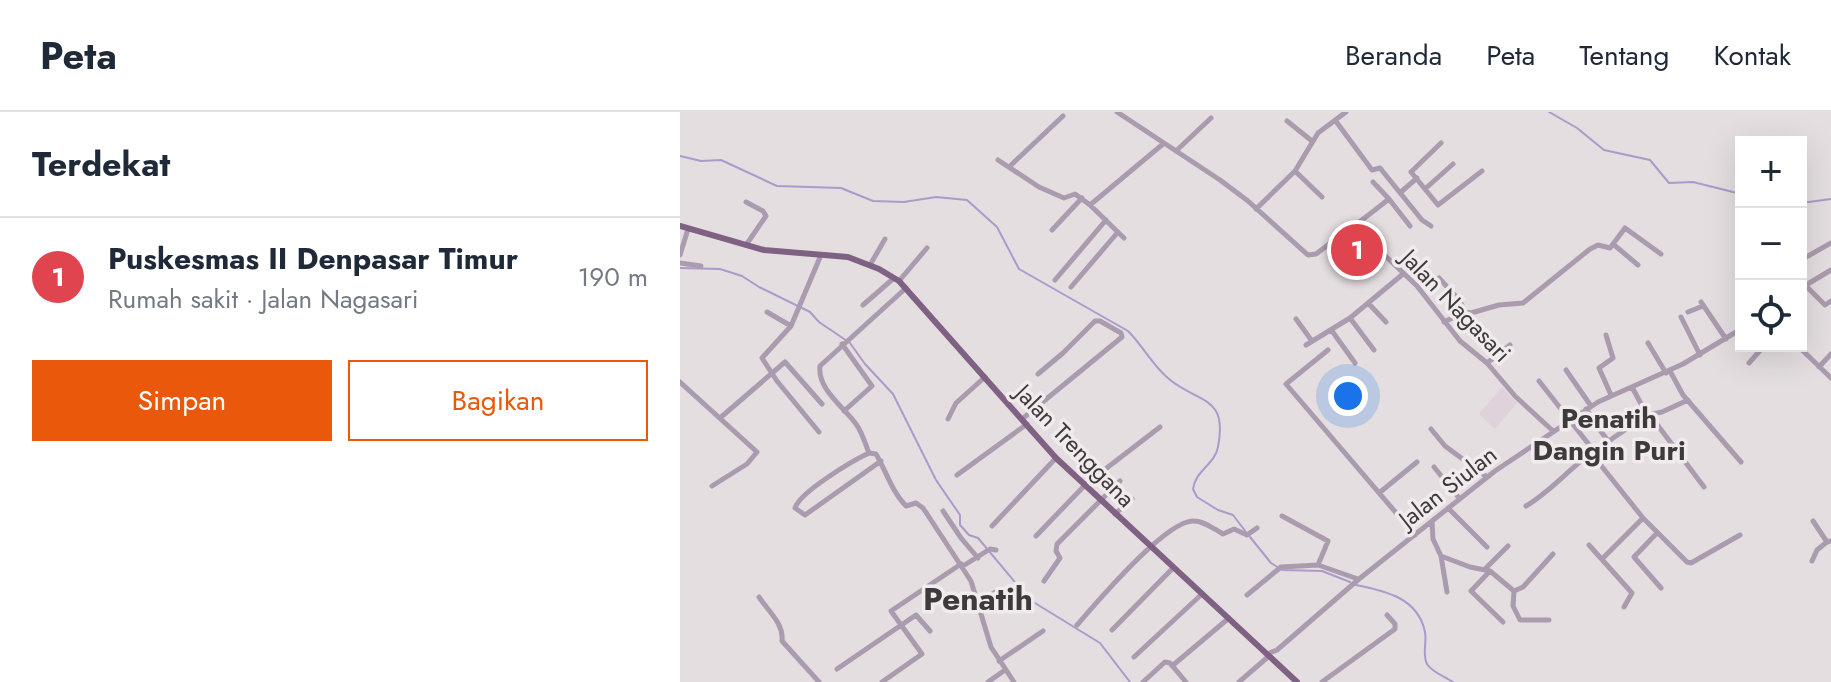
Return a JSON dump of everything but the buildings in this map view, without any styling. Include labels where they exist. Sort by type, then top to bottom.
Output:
[{"type":"main road","name":"Jalan Trenggana","points":[[680,226],[771,251],[842,256],[870,265],[897,279],[1056,458],[1297,682]]},
{"type":"street","points":[[1117,112],[1220,180],[1310,256],[1389,199]]},
{"type":"street","points":[[1256,209],[1295,171],[1321,129],[1346,112]]},
{"type":"street","points":[[1009,167],[1063,116]]},
{"type":"street","points":[[1176,151],[1211,118]]},
{"type":"street","points":[[1335,120],[1372,170],[1380,168],[1422,220],[1431,226]]},
{"type":"street","points":[[1287,121],[1312,141]]},
{"type":"street","points":[[1441,143],[1411,172],[1438,205],[1482,171]]},
{"type":"street","points":[[1090,205],[1163,144]]},
{"type":"street","points":[[998,160],[1039,187],[1064,198],[1075,194],[1082,198],[1124,238]]},
{"type":"street","points":[[1425,189],[1453,164]]},
{"type":"street","points":[[1295,171],[1322,197]]},
{"type":"street","points":[[1401,192],[1417,178]]},
{"type":"street","points":[[1373,182],[1410,226]]},
{"type":"street","points":[[1052,230],[1082,198]]},
{"type":"street","points":[[745,246],[766,216],[746,202]]},
{"type":"street","points":[[1055,280],[1106,220]]},
{"type":"street","name":"Jalan Nagasari","points":[[1353,227],[1421,291],[1460,341],[1487,363],[1515,396],[1553,431]]},
{"type":"street","points":[[1444,322],[1465,312],[1523,303],[1590,249],[1598,245],[1609,249],[1625,228],[1661,254]]},
{"type":"street","points":[[680,255],[688,229]]},
{"type":"street","points":[[1071,287],[1118,232]]},
{"type":"street","points":[[870,265],[885,239]]},
{"type":"street","points":[[1613,244],[1638,265]]},
{"type":"street","points":[[1807,257],[1830,245]]},
{"type":"street","points":[[863,305],[897,279],[927,248]]},
{"type":"street","points":[[819,432],[771,374],[762,358],[791,326],[822,254]]},
{"type":"street","points":[[680,263],[701,266]]},
{"type":"street","points":[[1807,285],[1831,270]]},
{"type":"street","points":[[1306,345],[1350,318],[1403,274]]},
{"type":"street","points":[[1439,278],[1460,301],[1465,312]]},
{"type":"street","points":[[869,453],[857,425],[829,392],[819,371],[822,361],[907,287]]},
{"type":"street","points":[[1807,290],[1825,305],[1831,301]]},
{"type":"street","points":[[1369,304],[1386,322]]},
{"type":"street","points":[[1688,312],[1702,304],[1726,339]]},
{"type":"street","points":[[767,312],[791,326]]},
{"type":"street","points":[[1681,317],[1700,355]]},
{"type":"street","points":[[1350,318],[1374,350]]},
{"type":"street","points":[[1296,319],[1312,341]]},
{"type":"street","points":[[957,475],[1025,422],[1122,337],[1121,333],[1095,321],[1038,374]]},
{"type":"street","points":[[1332,331],[1355,363]]},
{"type":"street","name":"Jalan Siulan","points":[[1239,682],[1356,581],[1487,477],[1588,407],[1668,372],[1735,333]]},
{"type":"street","points":[[1606,335],[1613,358],[1599,368],[1611,395]]},
{"type":"street","points":[[1648,343],[1688,400],[1741,462]]},
{"type":"street","points":[[842,344],[872,386],[844,411]]},
{"type":"street","points":[[1487,363],[1510,345]]},
{"type":"street","points":[[1328,350],[1286,384],[1417,534]]},
{"type":"street","points":[[1749,363],[1759,352]]},
{"type":"street","points":[[1804,352],[1831,378]]},
{"type":"street","points":[[1819,367],[1831,354]]},
{"type":"street","points":[[720,418],[787,362],[822,404]]},
{"type":"street","points":[[1566,370],[1593,419]]},
{"type":"street","points":[[948,419],[954,405],[985,377]]},
{"type":"street","points":[[1539,381],[1571,419],[1592,452],[1643,518],[1691,563],[1740,535]]},
{"type":"street","points":[[680,382],[757,453],[747,464],[712,486]]},
{"type":"street","points":[[1632,387],[1648,415],[1704,487]]},
{"type":"street","points":[[1526,506],[1560,481],[1576,463],[1608,441],[1648,415],[1688,400]]},
{"type":"street","points":[[1036,536],[1086,484],[1160,427]]},
{"type":"street","points":[[1431,429],[1445,446],[1487,477]]},
{"type":"street","points":[[1600,430],[1608,441]]},
{"type":"street","points":[[881,461],[805,515],[795,508],[802,497],[869,453],[876,454],[881,461],[904,506],[916,503],[923,508],[962,565],[979,602],[991,647],[1014,682]]},
{"type":"street","points":[[992,526],[1056,458]]},
{"type":"street","points":[[1379,493],[1417,462]]},
{"type":"street","points":[[1434,467],[1459,498]]},
{"type":"street","points":[[1044,581],[1060,558],[1056,551],[1057,544],[1120,481]]},
{"type":"street","points":[[1115,514],[1132,499]]},
{"type":"street","points":[[1448,508],[1487,547]]},
{"type":"street","points":[[943,511],[978,558]]},
{"type":"street","points":[[1282,516],[1328,541],[1318,565]]},
{"type":"street","points":[[1602,559],[1643,518]]},
{"type":"street","points":[[1077,625],[1111,586],[1177,525],[1187,521],[1199,522],[1223,534],[1234,529],[1247,535],[1257,528]]},
{"type":"street","points":[[1812,561],[1817,550],[1829,542],[1813,521]]},
{"type":"street","points":[[1430,523],[1441,556],[1447,592]]},
{"type":"street","points":[[1657,533],[1634,557],[1661,588]]},
{"type":"street","points":[[1589,545],[1632,593],[1624,607]]},
{"type":"street","points":[[1503,622],[1471,591],[1508,546]]},
{"type":"street","points":[[882,682],[922,654],[891,614],[893,609],[962,565],[991,551]]},
{"type":"street","points":[[1514,591],[1523,587],[1553,554]]},
{"type":"street","points":[[1441,556],[1487,570],[1514,591]]},
{"type":"street","points":[[1247,595],[1275,571],[1288,566],[1318,565],[1356,581]]},
{"type":"street","points":[[1112,630],[1173,568]]},
{"type":"street","points":[[979,602],[1001,589]]},
{"type":"street","points":[[1514,591],[1513,606],[1520,620],[1549,620]]},
{"type":"street","points":[[1134,657],[1202,594]]},
{"type":"street","points":[[759,597],[780,625],[782,641],[819,682]]},
{"type":"street","points":[[982,612],[991,604]]},
{"type":"street","points":[[837,669],[918,615],[930,631]]},
{"type":"street","points":[[1322,682],[1395,629],[1395,624],[1387,615]]},
{"type":"street","points":[[1172,666],[1229,618]]},
{"type":"street","points":[[999,661],[1043,631]]},
{"type":"street","points":[[1143,682],[1167,662],[1186,682]]},
{"type":"street","points":[[988,682],[1005,670]]},
{"type":"street","points":[[1284,682],[1291,676]]},
{"type":"shaded area","points":[[1502,387],[1517,403],[1495,429],[1479,414]]},
{"type":"waterway","points":[[1549,112],[1577,128],[1604,150],[1650,160],[1669,183],[1693,182],[1735,192]]},
{"type":"waterway","points":[[680,156],[701,161],[721,160],[777,186],[841,188],[873,201],[904,202],[936,197],[967,200],[997,227],[1019,269],[1128,331],[1169,379],[1215,409],[1220,430],[1218,447],[1197,477],[1193,489],[1197,497],[1233,515],[1246,532]]},
{"type":"waterway","points":[[1807,202],[1831,199]]},
{"type":"waterway","points":[[680,268],[720,269],[742,276],[810,312],[850,343],[893,394],[936,480],[960,515],[960,525],[969,535],[978,538],[1030,600],[1100,643],[1130,682]]},
{"type":"waterway","points":[[1250,537],[1271,563],[1282,570],[1322,571],[1350,582]]},
{"type":"waterway","points":[[1356,585],[1389,594],[1408,604],[1421,620],[1425,632],[1427,664],[1453,682]]},
{"type":"place","name":"Puskesmas II Denpasar Timur","points":[[1357,250]]},
{"type":"district","name":"Penatih Dangin Puri","points":[[1609,434]]},
{"type":"district","name":"Penatih","points":[[978,599]]}]
